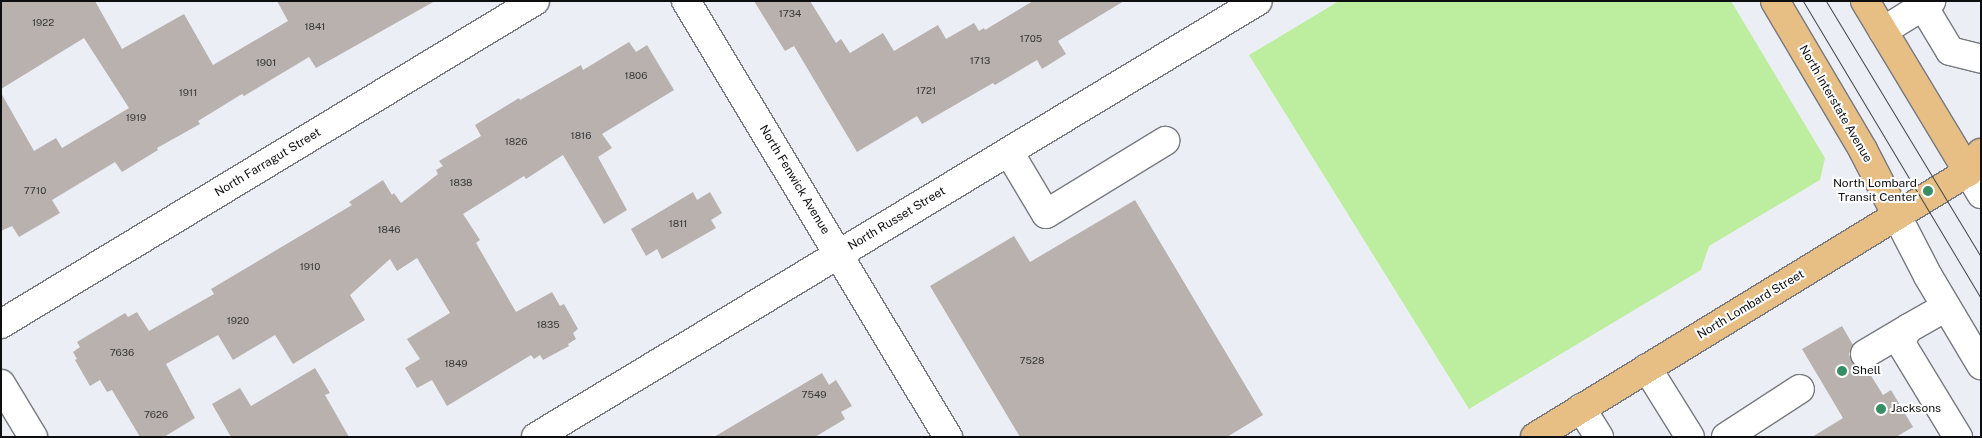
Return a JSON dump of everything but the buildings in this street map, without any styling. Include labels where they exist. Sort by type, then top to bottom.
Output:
[{"type":"main road","name":"North Interstate Avenue","points":[[1775,1],[1863,150],[1897,216]]},
{"type":"main road","points":[[1865,1],[1977,173]]},
{"type":"main road","name":"North Lombard Street","points":[[1535,437],[1897,216],[1977,173]]},
{"type":"street","name":"North Farragut Street","points":[[1,324],[535,1]]},
{"type":"street","name":"North Fenwick Avenue","points":[[686,1],[948,437]]},
{"type":"street","name":"North Russet Street","points":[[536,437],[1258,1]]},
{"type":"street","points":[[1883,31],[1927,4],[1950,51],[1981,59]]},
{"type":"street","points":[[1009,152],[1046,214],[1165,141]]},
{"type":"street","name":"North Interstate Avenue","points":[[1897,216],[1946,307],[1981,365]]},
{"type":"street","points":[[1865,354],[1946,307]]},
{"type":"street","points":[[1909,328],[1904,335],[1902,345],[1958,437]]},
{"type":"street","points":[[1647,368],[1690,437]]},
{"type":"street","points":[[1,384],[33,437]]},
{"type":"street","points":[[1726,437],[1800,388]]},
{"type":"street","points":[[1581,408],[1599,437]]},
{"type":"green space","points":[[1339,1],[1731,1],[1825,158],[1820,180],[1709,246],[1701,270],[1469,409],[1249,55]]},
{"type":"tram line","points":[[1803,1],[1981,299]]},
{"type":"tram line","points":[[1826,1],[1981,257]]},
{"type":"place","name":"North Lombard Transit Center","points":[[1928,191]]},
{"type":"place","name":"Shell","points":[[1842,371]]},
{"type":"place","name":"Jacksons","points":[[1881,409]]}]
